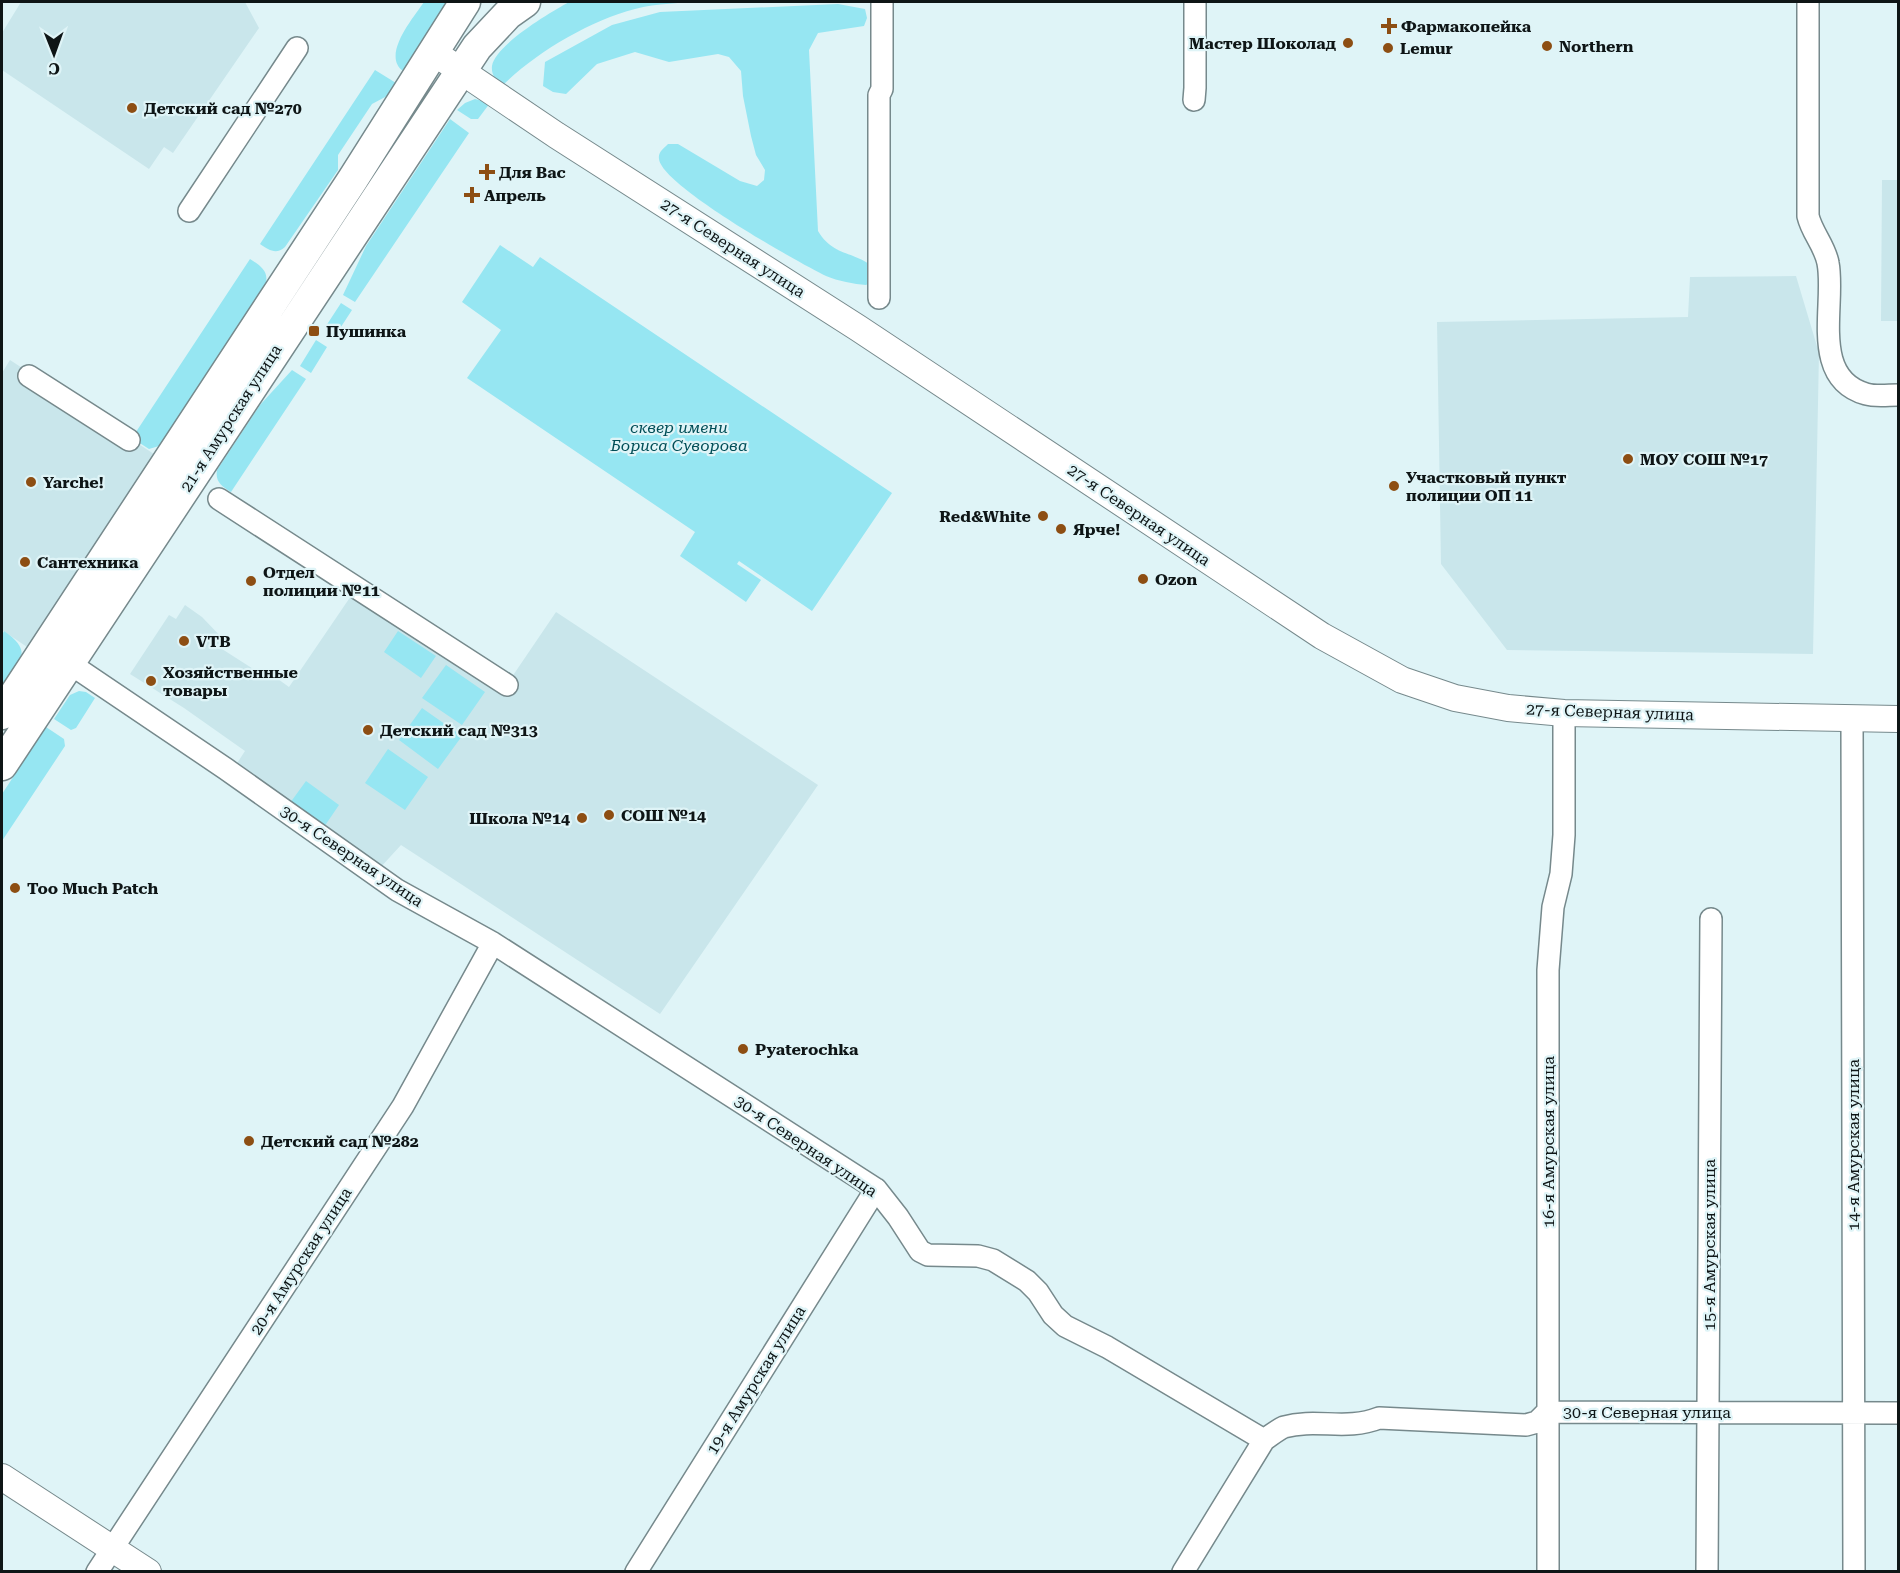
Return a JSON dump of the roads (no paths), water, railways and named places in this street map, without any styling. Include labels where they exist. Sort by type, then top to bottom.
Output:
[{"type":"main road","name":"21-я Амурская улица","points":[[2,714],[465,2]]},
{"type":"main road","name":"21-я Амурская улица","points":[[2,765],[461,71],[493,28],[525,2]]},
{"type":"street","points":[[879,298],[879,95],[882,89],[882,2]]},
{"type":"street","points":[[1194,100],[1195,2]]},
{"type":"street","points":[[1808,2],[1808,205],[1811,226],[1824,250],[1828,264],[1830,358],[1844,380],[1854,389],[1868,395],[1899,395]]},
{"type":"street","points":[[189,211],[297,48]]},
{"type":"street","name":"27-я Северная улица","points":[[433,52],[556,135],[858,328],[1313,630],[1402,680],[1455,698],[1508,708],[1564,713],[1899,719]]},
{"type":"street","points":[[30,376],[129,441]]},
{"type":"street","points":[[219,499],[507,685]]},
{"type":"street","name":"30-я Северная улица","points":[[69,663],[226,769],[397,890],[493,943],[876,1189],[920,1251],[928,1255],[978,1256],[993,1260],[1027,1281],[1038,1292],[1053,1315],[1065,1326],[1107,1347],[1264,1440],[1282,1428],[1304,1424],[1364,1424],[1379,1418],[1526,1425],[1537,1422],[1547,1412],[1899,1413]]},
{"type":"street","name":"16-я Амурская улица","points":[[1548,1572],[1548,970],[1552,907],[1561,874],[1564,835],[1564,713]]},
{"type":"street","name":"14-я Амурская улица","points":[[1852,718],[1854,1572]]},
{"type":"street","name":"15-я Амурская улица","points":[[1707,1572],[1710,919]]},
{"type":"street","name":"20-я Амурская улица","points":[[96,1572],[403,1106],[493,943]]},
{"type":"street","name":"19-я Амурская улица","points":[[636,1572],[876,1189]]},
{"type":"street","points":[[1183,1572],[1264,1440]]},
{"type":"street","points":[[2,1477],[148,1572]]},
{"type":"place","name":"Фармакопейка","points":[[1389,26]]},
{"type":"place","name":"Мастер Шоколад","points":[[1348,43]]},
{"type":"place","name":"Northern","points":[[1547,46]]},
{"type":"place","name":"Lemur","points":[[1388,48]]},
{"type":"place","name":"Детский сад №270","points":[[132,108]]},
{"type":"place","name":"Для Вас","points":[[487,172]]},
{"type":"place","name":"Апрель","points":[[472,195]]},
{"type":"place","name":"Пушинка","points":[[314,331]]},
{"type":"place","name":"МОУ СОШ №17","points":[[1628,459]]},
{"type":"place","name":"Yarche!","points":[[31,482]]},
{"type":"place","name":"Участковый пункт полиции ОП 11","points":[[1394,486]]},
{"type":"place","name":"Red&White","points":[[1043,516]]},
{"type":"place","name":"Ярче!","points":[[1061,529]]},
{"type":"place","name":"Сантехника","points":[[25,562]]},
{"type":"place","name":"Ozon","points":[[1143,579]]},
{"type":"place","name":"Отдел полиции №11","points":[[251,581]]},
{"type":"place","name":"VTB","points":[[184,641]]},
{"type":"place","name":"Хозяйственные товары","points":[[151,681]]},
{"type":"place","name":"Детский сад №313","points":[[368,730]]},
{"type":"place","name":"СОШ №14","points":[[609,815]]},
{"type":"place","name":"Школа №14","points":[[582,818]]},
{"type":"place","name":"Too Much Patch","points":[[15,888]]},
{"type":"place","name":"Pyaterochka","points":[[743,1049]]},
{"type":"place","name":"Детский сад №282","points":[[249,1141]]},
{"type":"park label","name":"сквер имени Бориса Суворова","points":[[679,436]]}]
